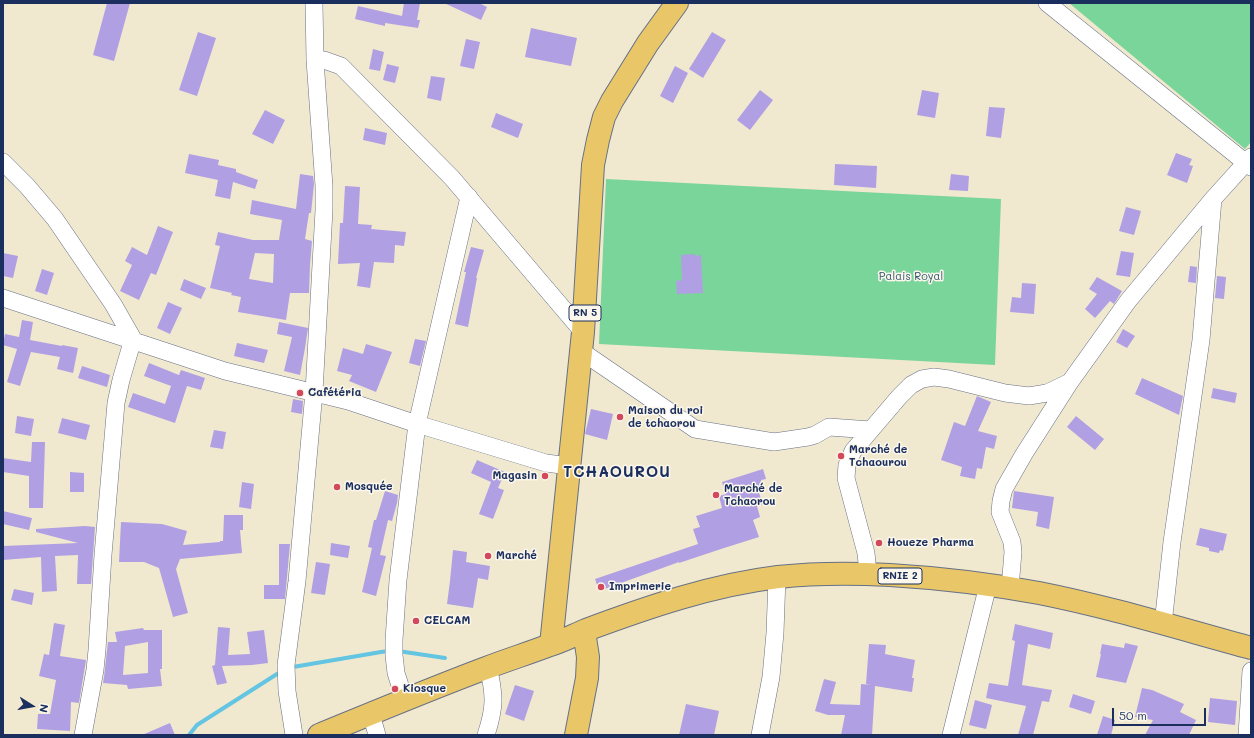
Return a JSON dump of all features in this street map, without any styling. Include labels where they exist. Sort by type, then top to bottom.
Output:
[{"type":"main road","name":"RN 5","points":[[551,645],[582,342],[594,165],[598,140],[604,117],[619,88],[648,42],[677,3]]},
{"type":"main road","name":"RNIE 2","points":[[319,735],[488,667],[678,598],[709,590],[776,577],[836,573],[867,574],[918,577],[1010,588],[1068,600],[1251,648]]},
{"type":"main road","points":[[576,735],[587,678],[588,657],[584,631]]},
{"type":"street","points":[[294,735],[287,690],[286,665],[297,581],[314,392],[324,210],[324,186],[315,60],[314,3]]},
{"type":"street","points":[[1010,588],[1012,542],[1000,512],[1004,489],[1024,454],[1070,382],[1128,301],[1213,199],[1249,162],[1047,3]]},
{"type":"street","points":[[315,60],[324,60],[341,66],[452,178],[469,197],[582,342],[694,429],[774,442],[808,437],[815,435],[829,427],[871,430]]},
{"type":"street","points":[[3,162],[27,186],[55,219],[113,304],[133,340],[116,403],[103,555],[97,650],[95,670],[83,735]]},
{"type":"street","points":[[406,700],[396,673],[394,640],[398,580],[417,424],[469,197]]},
{"type":"street","points":[[1163,624],[1172,542],[1201,340],[1213,199]]},
{"type":"street","points":[[3,298],[225,371],[314,392],[379,410],[417,424],[546,463],[569,466]]},
{"type":"street","points":[[867,574],[866,553],[846,478],[847,465],[853,451],[898,397],[911,385],[922,379],[934,377],[949,379],[1005,393],[1029,396],[1047,393],[1070,382]]},
{"type":"street","points":[[760,735],[771,677],[775,633],[776,577]]},
{"type":"street","points":[[951,735],[988,585]]},
{"type":"street","points":[[486,735],[494,704],[493,687],[488,667]]},
{"type":"street","points":[[1246,735],[1251,671]]},
{"type":"street","points":[[371,714],[377,735]]},
{"type":"green space","points":[[1069,3],[1251,3],[1251,142],[1245,149]]},
{"type":"green space","name":"Palais Royal","points":[[606,179],[1001,199],[995,365],[599,344]]},
{"type":"building","points":[[107,3],[130,3],[114,61],[93,55]]},
{"type":"building","points":[[404,3],[420,3],[417,20],[420,20],[418,28],[385,23],[385,26],[355,19],[358,6],[402,16]]},
{"type":"building","points":[[444,3],[479,3],[487,7],[481,20]]},
{"type":"building","points":[[531,28],[577,38],[571,66],[525,57]]},
{"type":"building","points":[[198,32],[216,38],[197,96],[179,90]]},
{"type":"building","points":[[712,32],[726,40],[703,78],[689,69]]},
{"type":"building","points":[[466,39],[480,42],[474,69],[460,66]]},
{"type":"building","points":[[373,49],[384,52],[380,71],[369,69]]},
{"type":"building","points":[[387,64],[399,67],[395,83],[383,80]]},
{"type":"building","points":[[675,66],[688,73],[673,103],[660,96]]},
{"type":"building","points":[[431,76],[445,78],[441,101],[427,98]]},
{"type":"building","points":[[760,90],[773,100],[750,130],[737,120]]},
{"type":"building","points":[[922,90],[939,93],[935,118],[917,115]]},
{"type":"building","points":[[989,107],[1005,108],[1001,138],[986,136]]},
{"type":"building","points":[[265,110],[285,120],[273,144],[252,134]]},
{"type":"building","points":[[496,113],[523,124],[518,138],[491,127]]},
{"type":"building","points":[[365,128],[387,133],[385,145],[363,140]]},
{"type":"building","points":[[1176,153],[1192,159],[1189,165],[1193,166],[1187,183],[1167,175]]},
{"type":"building","points":[[189,154],[219,160],[218,165],[236,169],[236,172],[258,180],[255,189],[233,182],[230,199],[215,196],[218,180],[185,173]]},
{"type":"building","points":[[835,164],[877,166],[876,188],[834,185]]},
{"type":"building","points":[[300,174],[313,176],[314,184],[311,213],[309,213],[305,239],[312,241],[309,293],[290,293],[286,320],[238,312],[241,297],[231,295],[232,293],[210,288],[220,246],[215,245],[218,232],[253,240],[279,240],[282,220],[250,214],[252,200],[296,209]],"holes":[[[255,253],[274,254],[273,283],[249,279]]]},
{"type":"building","points":[[951,174],[969,176],[968,191],[949,190]]},
{"type":"building","points":[[345,186],[360,187],[358,224],[372,225],[371,229],[406,232],[404,246],[395,245],[394,263],[374,262],[370,288],[357,286],[360,263],[338,264],[340,223],[343,223]]},
{"type":"building","points":[[1126,207],[1141,211],[1134,235],[1119,231]]},
{"type":"building","points":[[158,226],[173,232],[156,275],[151,273],[139,300],[120,291],[132,265],[125,261],[132,247],[147,255]]},
{"type":"building","points":[[471,247],[484,250],[476,278],[468,327],[455,324],[466,272],[464,272]]},
{"type":"building","points":[[1121,251],[1134,253],[1130,277],[1116,275]]},
{"type":"building","points":[[3,253],[18,256],[13,278],[3,276]]},
{"type":"building","points":[[695,254],[695,256],[701,255],[703,293],[677,294],[676,281],[682,280],[681,255]]},
{"type":"building","points":[[1190,266],[1197,267],[1196,283],[1188,282]]},
{"type":"building","points":[[42,269],[54,273],[47,295],[35,291]]},
{"type":"building","points":[[1217,276],[1226,277],[1224,299],[1215,298]]},
{"type":"building","points":[[1097,277],[1122,291],[1114,304],[1110,301],[1095,318],[1085,309],[1097,294],[1089,289]]},
{"type":"building","points":[[184,279],[206,288],[201,299],[180,290]]},
{"type":"building","points":[[1022,283],[1036,284],[1034,314],[1010,312],[1012,297],[1021,298]]},
{"type":"building","points":[[168,302],[182,308],[170,334],[157,328]]},
{"type":"building","points":[[22,320],[33,322],[30,340],[78,348],[73,373],[57,369],[60,357],[31,352],[20,386],[7,382],[17,349],[3,345],[5,334],[19,337]]},
{"type":"building","points":[[279,322],[308,328],[300,375],[284,371],[292,337],[277,334]]},
{"type":"building","points":[[1123,329],[1135,336],[1127,348],[1116,342]]},
{"type":"building","points":[[415,339],[426,341],[420,366],[409,363]]},
{"type":"building","points":[[237,343],[268,350],[264,363],[234,356]]},
{"type":"building","points":[[366,344],[392,352],[376,392],[349,381],[352,375],[337,371],[343,348],[363,354]]},
{"type":"building","points":[[149,363],[179,375],[181,370],[205,378],[201,390],[187,386],[175,423],[128,407],[133,393],[165,404],[171,386],[144,376]]},
{"type":"building","points":[[82,366],[110,375],[107,387],[78,378]]},
{"type":"building","points":[[1142,378],[1183,396],[1179,415],[1135,394]]},
{"type":"building","points":[[1213,388],[1237,393],[1235,403],[1211,398]]},
{"type":"building","points":[[977,396],[991,402],[978,431],[997,436],[994,449],[986,447],[982,469],[977,468],[975,479],[960,476],[962,467],[941,460],[954,422],[965,426]]},
{"type":"building","points":[[293,399],[303,401],[302,414],[291,412]]},
{"type":"building","points":[[591,409],[613,414],[607,440],[585,434]]},
{"type":"building","points":[[17,416],[34,419],[31,436],[15,433]]},
{"type":"building","points":[[1076,416],[1104,439],[1095,450],[1067,427]]},
{"type":"building","points":[[62,418],[90,425],[86,440],[58,433]]},
{"type":"building","points":[[214,430],[226,432],[223,449],[210,447]]},
{"type":"building","points":[[32,442],[45,442],[43,508],[29,508],[29,476],[3,472],[3,458],[31,462]]},
{"type":"building","points":[[477,460],[505,472],[498,488],[504,490],[493,519],[479,514],[491,482],[471,473]]},
{"type":"building","points":[[763,469],[766,479],[761,480],[764,491],[759,493],[763,504],[757,506],[760,517],[753,520],[759,537],[679,562],[599,591],[595,579],[698,544],[693,529],[700,527],[696,516],[722,508],[719,496],[726,494],[722,482]]},
{"type":"building","points":[[70,472],[84,473],[84,492],[70,492]]},
{"type":"building","points":[[242,482],[254,484],[251,509],[239,507]]},
{"type":"building","points":[[385,491],[398,495],[392,521],[388,520],[380,555],[386,556],[376,596],[362,592],[372,548],[368,547],[374,520],[376,520]]},
{"type":"building","points":[[1014,491],[1054,497],[1049,529],[1036,526],[1038,512],[1012,508]]},
{"type":"building","points":[[3,511],[32,518],[29,530],[3,524]]},
{"type":"building","points":[[224,515],[243,515],[243,530],[240,530],[242,553],[180,559],[176,569],[188,613],[173,617],[159,568],[144,562],[119,562],[121,522],[162,524],[187,531],[183,545],[223,541]]},
{"type":"building","points":[[85,526],[95,527],[91,584],[77,584],[78,555],[55,556],[57,591],[42,592],[41,557],[3,560],[3,546],[78,543],[36,532],[36,529]]},
{"type":"building","points":[[1200,528],[1227,534],[1223,551],[1220,550],[1219,553],[1209,551],[1209,548],[1196,545]]},
{"type":"building","points":[[331,543],[350,546],[348,558],[330,555]]},
{"type":"building","points":[[279,544],[290,544],[285,599],[264,599],[264,585],[279,585]]},
{"type":"building","points":[[453,550],[467,552],[466,562],[490,566],[488,580],[478,578],[473,608],[447,604]]},
{"type":"building","points":[[316,562],[330,564],[325,595],[311,593]]},
{"type":"building","points":[[14,589],[34,593],[32,605],[11,600]]},
{"type":"building","points":[[54,623],[65,625],[60,656],[86,660],[79,703],[71,702],[70,731],[37,729],[38,714],[50,714],[56,680],[39,676],[44,654],[49,655]]},
{"type":"building","points":[[1015,624],[1053,633],[1050,649],[1028,644],[1022,685],[1052,690],[1049,702],[1042,701],[1033,735],[1018,735],[1026,706],[986,698],[989,683],[1008,686],[1015,641],[1012,640]]},
{"type":"building","points":[[218,627],[230,628],[228,655],[250,654],[247,632],[264,630],[268,663],[222,666],[227,683],[217,685],[212,666],[215,665]]},
{"type":"building","points":[[143,628],[144,630],[162,630],[162,669],[160,669],[162,686],[128,689],[127,685],[103,683],[108,642],[117,642],[115,632]],"holes":[[[148,642],[148,673],[123,675],[125,646]]]},
{"type":"building","points":[[1125,643],[1138,646],[1126,683],[1096,677],[1102,644],[1124,648]]},
{"type":"building","points":[[869,644],[886,645],[885,654],[915,660],[912,678],[914,678],[912,692],[875,686],[872,735],[841,735],[845,715],[828,715],[815,711],[824,679],[836,682],[830,704],[860,705],[861,684],[871,685],[866,684]]},
{"type":"building","points":[[515,685],[534,691],[524,721],[505,714]]},
{"type":"building","points":[[1142,688],[1152,690],[1184,704],[1180,712],[1196,720],[1189,735],[1145,735],[1153,720],[1135,717]]},
{"type":"building","points":[[1073,694],[1095,701],[1091,714],[1069,707]]},
{"type":"building","points":[[1210,698],[1237,701],[1235,725],[1208,722]]},
{"type":"building","points":[[975,700],[992,705],[986,729],[969,725]]},
{"type":"building","points":[[686,704],[719,711],[714,735],[679,735]]},
{"type":"building","points":[[1103,716],[1115,720],[1111,735],[1097,735]]},
{"type":"building","points":[[170,723],[175,735],[142,735]]},
{"type":"waterway","points":[[293,667],[389,651]]},
{"type":"waterway","points":[[398,651],[445,658]]},
{"type":"waterway","points":[[189,735],[197,725],[277,674]]},
{"type":"place","name":"Cafétéria","points":[[300,393]]},
{"type":"place","name":"Maison du roi de tchaorou","points":[[620,417]]},
{"type":"place","name":"Marché de Tchaourou","points":[[841,456]]},
{"type":"place","name":"Magasin","points":[[545,476]]},
{"type":"place","name":"Mosquée","points":[[337,487]]},
{"type":"place","name":"Marché de Tchaorou","points":[[716,495]]},
{"type":"place","name":"Houeze Pharma","points":[[879,543]]},
{"type":"place","name":"Marché","points":[[488,556]]},
{"type":"place","name":"Imprimerie","points":[[601,587]]},
{"type":"place","name":"CELCAM","points":[[416,621]]},
{"type":"place","name":"Kiosque","points":[[395,689]]},
{"type":"district","name":"TCHAOUROU","points":[[617,472]]}]
